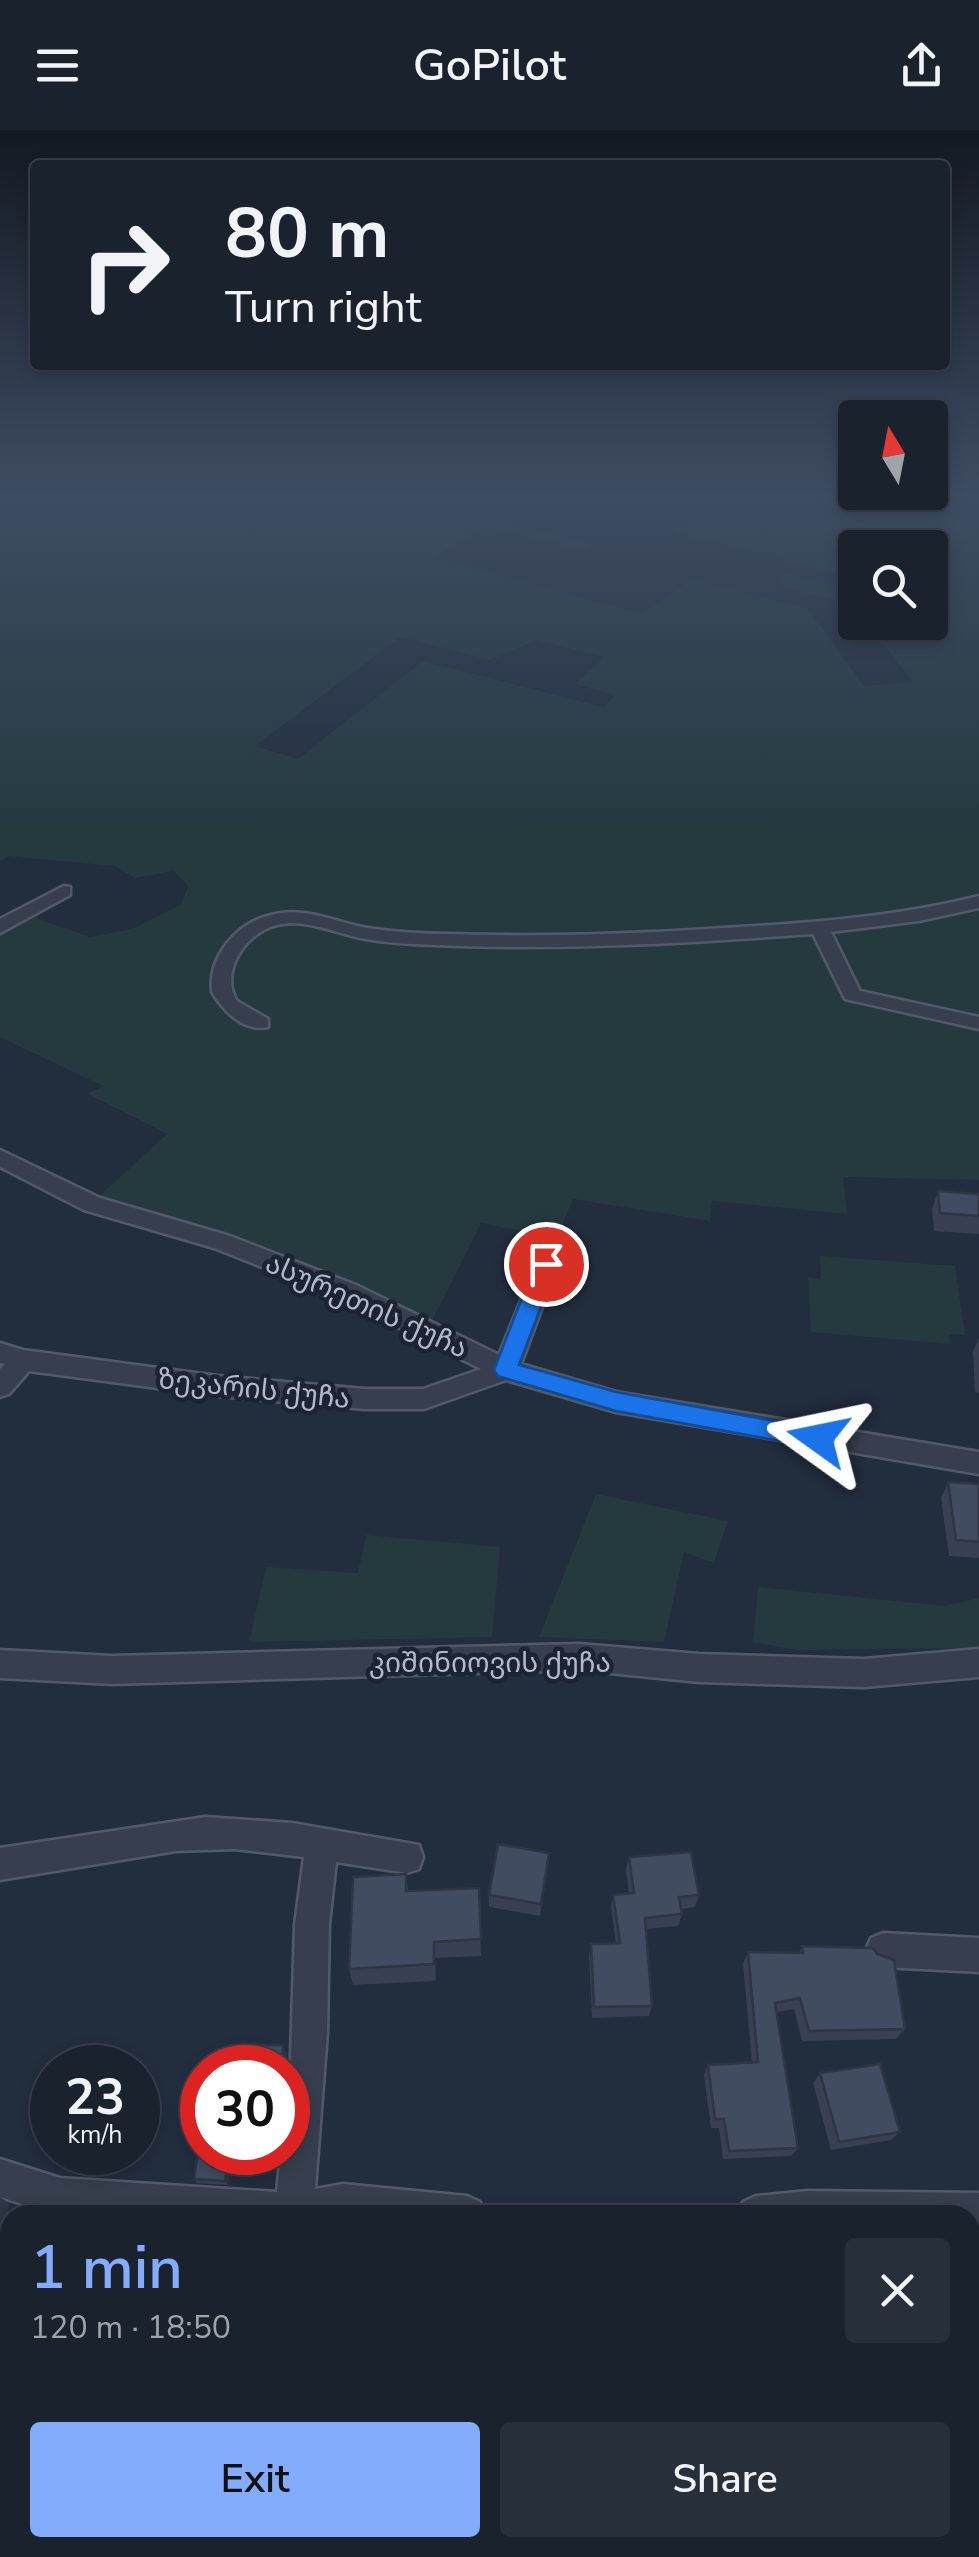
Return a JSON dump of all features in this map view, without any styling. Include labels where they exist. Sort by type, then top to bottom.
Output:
[{"type":"street","points":[[0,928],[64,890]]},
{"type":"street","points":[[262,1023],[230,1006],[220,990],[219,976],[236,944],[254,927],[274,918],[445,940],[636,940],[820,928],[929,914],[979,902]]},
{"type":"street","points":[[820,928],[852,995],[979,1023]]},
{"type":"street","name":"ასურეთის ქუჩა","points":[[0,1158],[92,1204],[222,1242],[348,1291],[506,1370],[616,1402],[979,1463]]},
{"type":"street","points":[[506,1370],[546,1264]]},
{"type":"street","points":[[0,1387],[11,1357]]},
{"type":"street","name":"ზეკარის ქუჩა","points":[[11,1357],[218,1386],[365,1399],[424,1399],[506,1370]]},
{"type":"street","name":"კიშინიოვის ქუჩა","points":[[0,1664],[112,1670],[579,1658],[699,1668],[864,1673],[979,1664]]},
{"type":"street","points":[[0,1864],[28,1863],[178,1835],[239,1834],[407,1858]]},
{"type":"street","points":[[295,2205],[309,2033],[312,1924],[322,1847]]},
{"type":"street","points":[[884,1950],[979,1955]]},
{"type":"street","points":[[0,2178],[60,2196],[152,2205]]},
{"type":"green space","points":[[0,607],[617,607],[642,614],[651,607],[804,607],[864,686],[913,682],[880,640],[948,640],[948,607],[979,607],[979,1180],[843,1177],[847,1214],[712,1201],[710,1221],[573,1199],[557,1238],[481,1223],[431,1323],[95,1200],[167,1134],[88,1094],[103,1086],[0,1037],[0,935],[32,917],[90,937],[132,929],[181,904],[188,886],[174,871],[135,878],[114,866],[8,856],[0,862]],"holes":[[[400,637],[490,660],[537,640],[604,657],[575,684],[616,695],[603,707],[423,661],[298,759],[255,746]]]},
{"type":"green space","points":[[820,1256],[955,1266],[965,1335],[949,1334],[950,1344],[811,1332],[808,1277],[821,1280]]},
{"type":"green space","points":[[596,1494],[728,1521],[714,1563],[684,1552],[664,1642],[539,1637]]},
{"type":"green space","points":[[366,1535],[500,1547],[492,1637],[249,1642],[266,1567],[358,1573]]},
{"type":"green space","points":[[758,1587],[945,1606],[979,1598],[979,1648],[797,1650],[753,1642]]},
{"type":"building","points":[[938,1191],[979,1194],[979,1216],[940,1213]]},
{"type":"building","points":[[948,1482],[979,1484],[979,1542],[956,1540]]},
{"type":"building","points":[[498,1844],[549,1853],[541,1904],[489,1895]]},
{"type":"building","points":[[691,1852],[699,1895],[679,1897],[682,1914],[645,1918],[652,2006],[594,2007],[591,1944],[620,1943],[613,1895],[634,1893],[629,1857]]},
{"type":"building","points":[[406,1874],[406,1891],[479,1888],[481,1939],[434,1942],[434,1964],[349,1969],[353,1877]]},
{"type":"building","points":[[802,1946],[873,1948],[877,1954],[894,1960],[905,2029],[809,2031],[800,1998],[775,2003],[798,2148],[729,2151],[724,2119],[715,2119],[708,2065],[758,2062],[748,1952],[803,1953]]},
{"type":"building","points":[[880,2064],[900,2132],[839,2142],[820,2073]]},
{"type":"building","points":[[195,2175],[226,2175],[225,2181],[194,2179]]},
{"type":"route","points":[[546,1264],[506,1370],[616,1402],[818,1438]]}]
